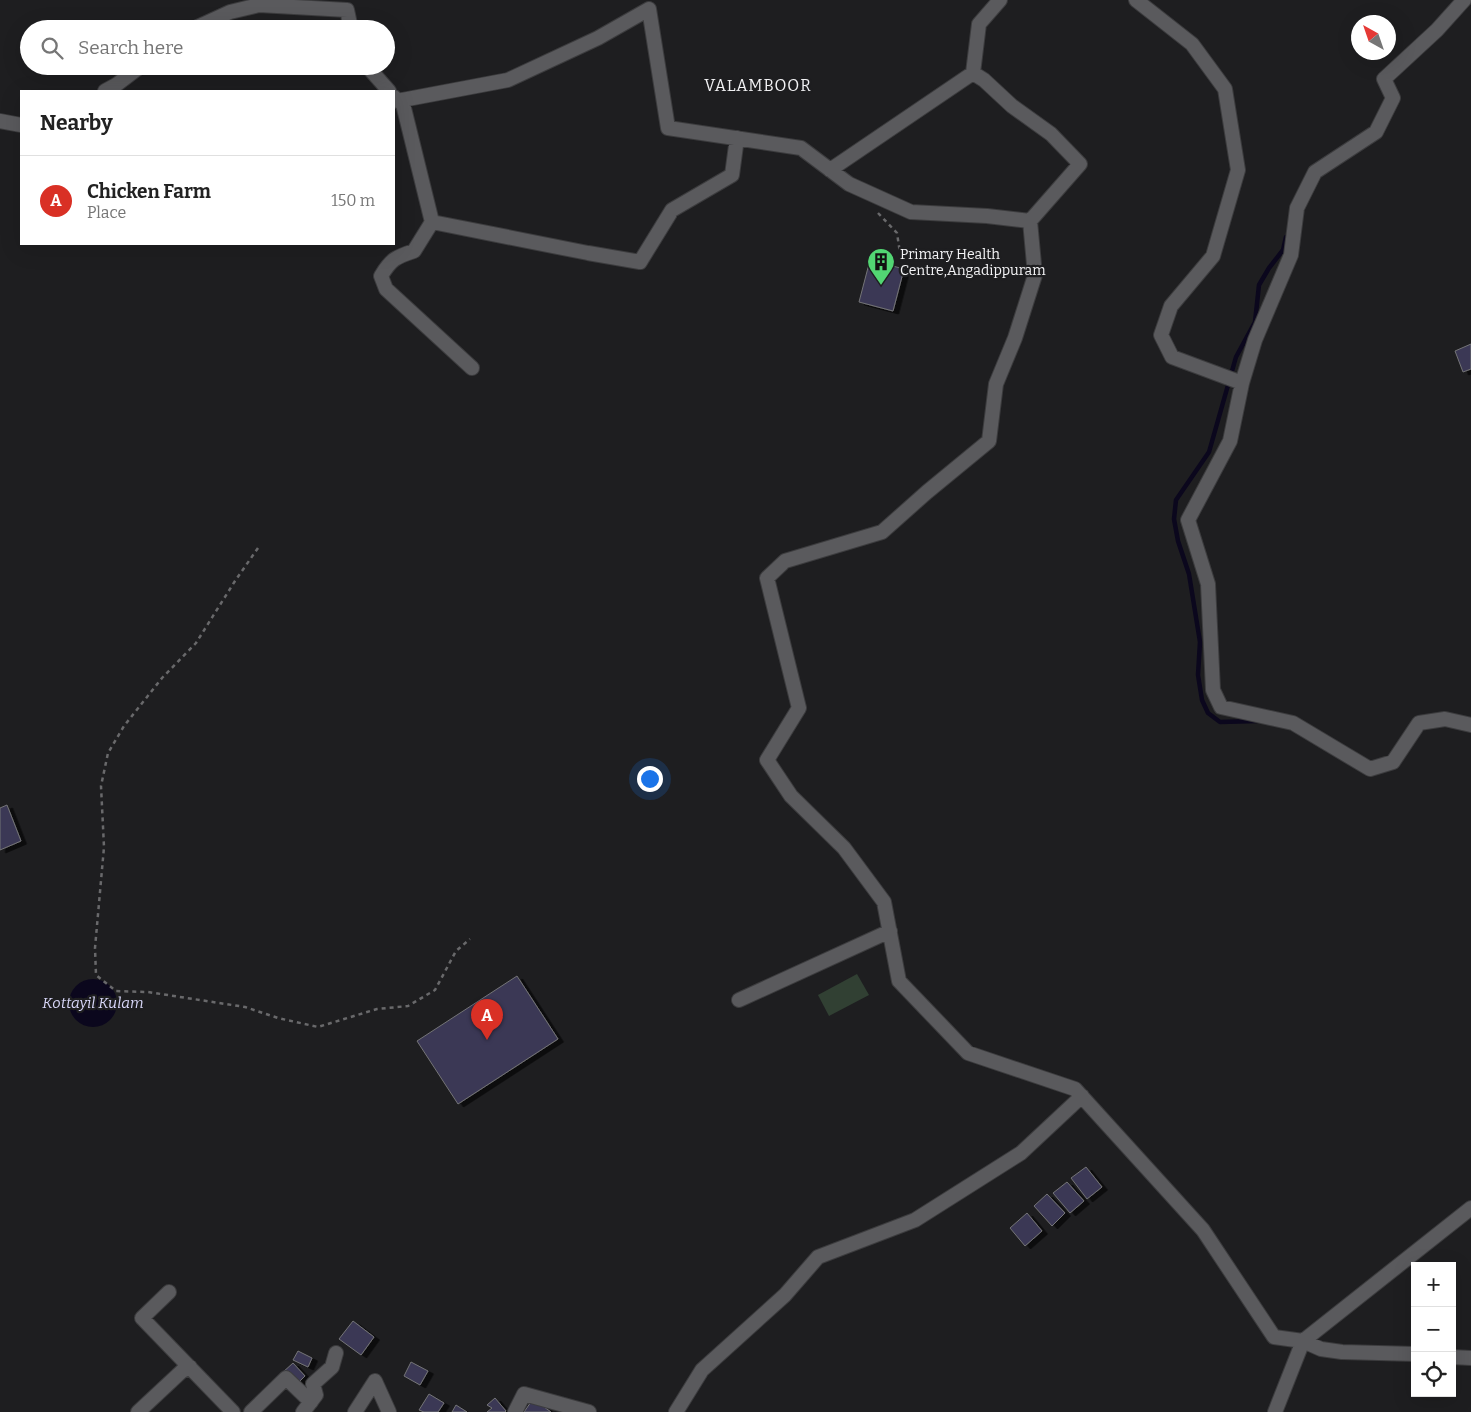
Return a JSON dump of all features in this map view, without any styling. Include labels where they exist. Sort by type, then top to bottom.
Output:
[{"type":"street","points":[[830,170],[973,73],[979,24],[1000,0]]},
{"type":"street","points":[[1136,0],[1192,44],[1225,90],[1238,170],[1213,256],[1171,306],[1160,335],[1172,357],[1242,382]]},
{"type":"street","points":[[1464,0],[1436,30],[1384,79],[1393,98],[1376,132],[1315,172],[1297,208],[1291,255],[1255,340],[1242,382],[1230,441],[1188,520],[1208,584],[1212,690],[1221,707],[1293,723],[1370,769],[1393,762],[1419,723],[1444,719],[1471,725]]},
{"type":"street","points":[[213,20],[230,12],[259,5],[348,5],[350,20]]},
{"type":"street","points":[[472,368],[386,289],[381,276],[389,263],[400,256],[414,251],[432,222],[398,98],[508,80],[598,38],[649,5],[668,128],[801,148],[849,184],[911,212],[987,216],[1030,221]]},
{"type":"street","points":[[973,73],[984,80],[1012,106],[1051,134],[1080,164],[1030,221],[1035,275],[1015,338],[996,384],[989,441],[882,532],[785,561],[767,578],[799,708],[767,760],[791,796],[844,848],[884,902],[899,981],[968,1053],[1075,1089],[1203,1230],[1274,1337],[1303,1341],[1321,1349],[1342,1352],[1411,1354]]},
{"type":"street","points":[[107,90],[129,75]]},
{"type":"street","points":[[375,75],[388,90]]},
{"type":"street","points":[[0,121],[20,125]]},
{"type":"street","points":[[432,222],[640,262],[672,210],[732,175],[738,138]]},
{"type":"street","points":[[739,1000],[890,931]]},
{"type":"street","points":[[676,1412],[702,1370],[785,1296],[818,1257],[915,1220],[1021,1153],[1082,1096]]},
{"type":"street","points":[[1274,1412],[1303,1341],[1471,1208]]},
{"type":"street","points":[[169,1292],[142,1318],[233,1412]]},
{"type":"street","points":[[251,1412],[286,1378],[307,1407],[316,1395],[313,1384],[332,1367],[336,1353]]},
{"type":"street","points":[[1456,1357],[1471,1358]]},
{"type":"street","points":[[138,1412],[182,1371],[190,1367]]},
{"type":"street","points":[[355,1412],[375,1380],[390,1412]]},
{"type":"street","points":[[515,1412],[524,1394],[589,1412]]},
{"type":"path","points":[[878,213],[896,233],[900,253]]},
{"type":"path","points":[[258,548],[196,643],[157,685],[124,726],[108,753],[102,786],[104,847],[95,948],[96,974],[116,991],[148,992],[245,1007],[278,1018],[318,1027],[377,1009],[408,1006],[435,990],[456,951],[470,938]]},
{"type":"green space","points":[[857,974],[869,995],[829,1016],[818,995]]},
{"type":"water","name":"Kottayil Kulam","points":[[88,979],[98,979],[107,983],[113,989],[116,994],[116,1012],[107,1023],[98,1027],[88,1027],[79,1023],[73,1017],[69,1008],[69,998],[73,989],[79,983]]},
{"type":"building","name":"Primary Health Centre,Angadippuram","points":[[870,260],[904,269],[893,311],[859,302]]},
{"type":"building","points":[[1471,344],[1471,369],[1463,372],[1455,351]]},
{"type":"building","points":[[7,805],[21,841],[0,850],[0,808]]},
{"type":"building","points":[[517,976],[558,1039],[458,1104],[417,1041]]},
{"type":"building","points":[[1086,1167],[1102,1187],[1087,1199],[1071,1178]]},
{"type":"building","points":[[1067,1182],[1084,1201],[1070,1213],[1053,1193]]},
{"type":"building","points":[[1047,1194],[1065,1213],[1052,1226],[1034,1206]]},
{"type":"building","points":[[1027,1213],[1042,1231],[1025,1246],[1010,1228]]},
{"type":"building","points":[[353,1321],[374,1337],[361,1355],[339,1339]]},
{"type":"building","points":[[298,1351],[312,1358],[308,1367],[293,1360]]},
{"type":"building","points":[[411,1362],[428,1371],[420,1385],[404,1376]]},
{"type":"building","points":[[293,1363],[305,1376],[295,1386],[282,1373]]},
{"type":"building","points":[[429,1394],[444,1403],[438,1412],[419,1410]]},
{"type":"building","points":[[495,1398],[505,1412],[487,1412],[492,1408],[487,1405]]},
{"type":"building","points":[[533,1399],[551,1412],[524,1412]]},
{"type":"building","points":[[456,1405],[467,1412],[452,1412]]},
{"type":"waterway","points":[[1258,721],[1220,722],[1208,713],[1202,700],[1198,675],[1200,642],[1189,574],[1178,541],[1174,519],[1176,500],[1209,452],[1236,357],[1255,322],[1259,285],[1283,250],[1286,237]]},
{"type":"place","name":"Primary Health Centre,Angadippuram","points":[[881,286]]},
{"type":"place","name":"Chicken Farm","points":[[487,1040]]},
{"type":"district","name":"VALAMBOOR","points":[[758,85]]}]
